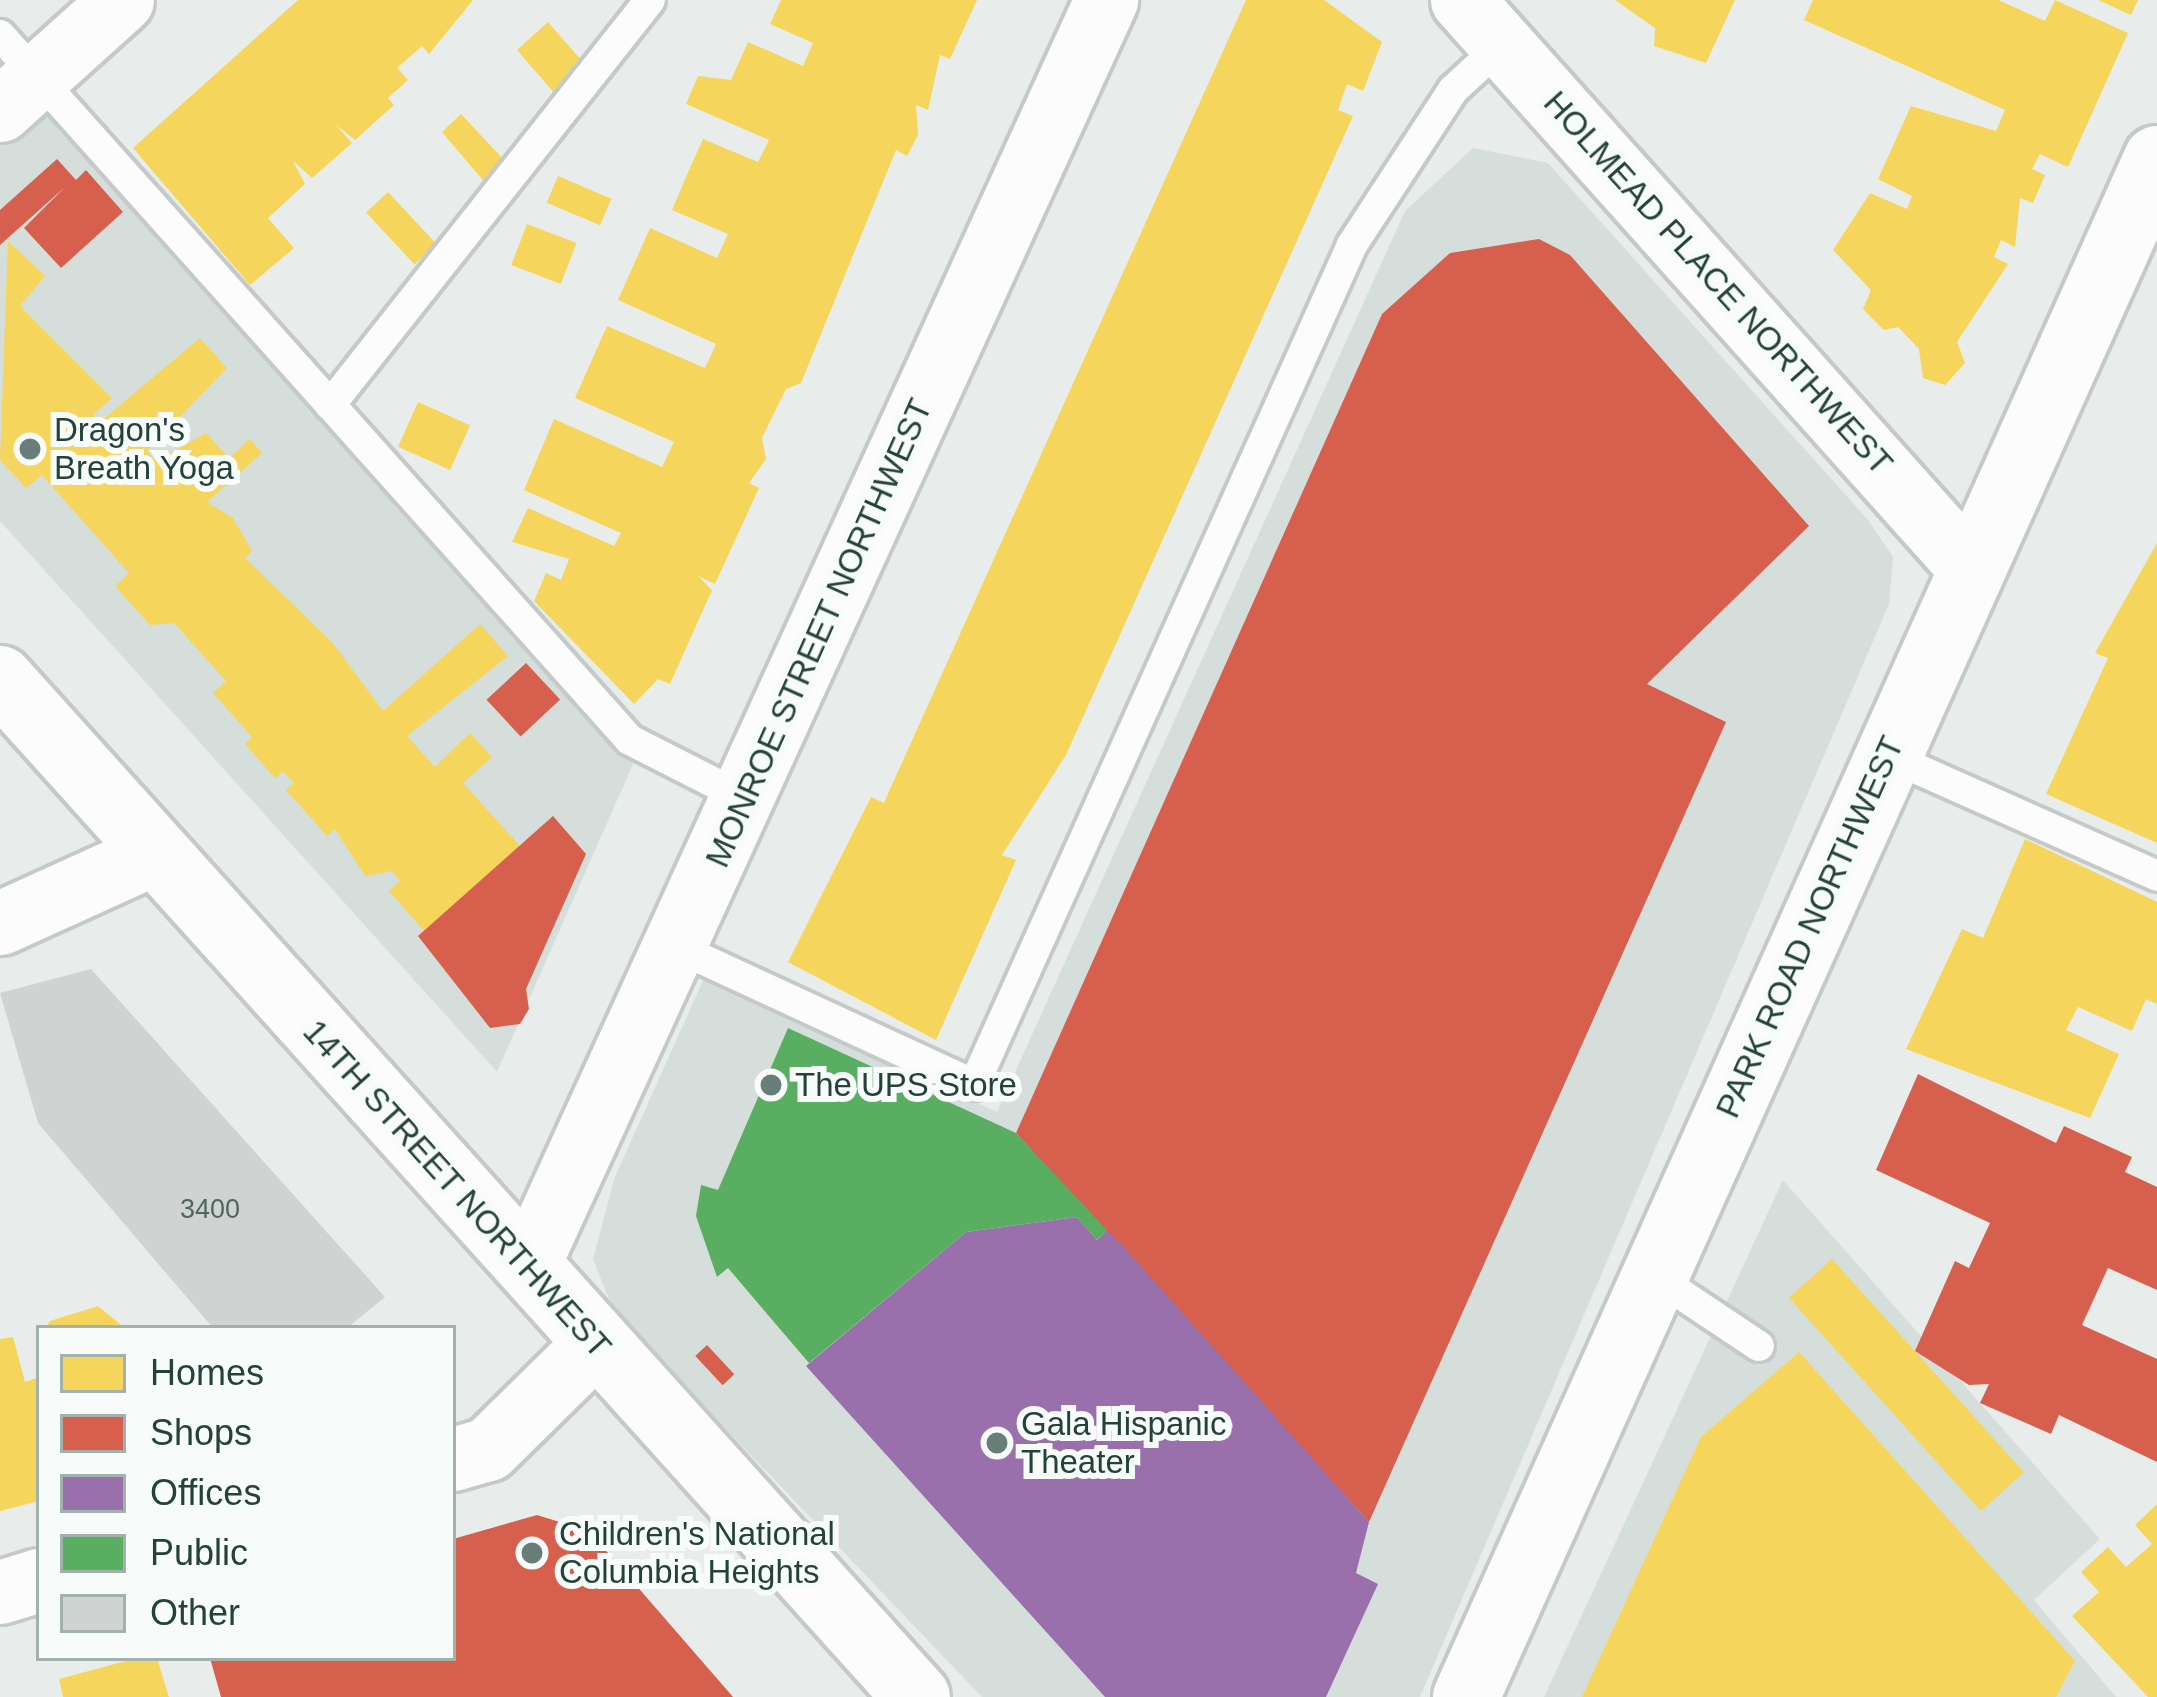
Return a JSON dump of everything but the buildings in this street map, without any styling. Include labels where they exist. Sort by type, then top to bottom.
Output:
[{"type":"street","points":[[12,74],[122,0]]},
{"type":"street","name":"MONROE STREET NORTHWEST","points":[[528,1265],[1106,0]]},
{"type":"street","name":"HOLMEAD PLACE NORTHWEST","points":[[1482,22],[1971,569]]},
{"type":"street","name":"PARK ROAD NORTHWEST","points":[[1466,1697],[2157,159]]},
{"type":"street","name":"14TH STREET NORTHWEST","points":[[0,679],[152,854],[917,1697]]},
{"type":"street","points":[[0,923],[152,854]]},
{"type":"street","points":[[456,1458],[488,1449],[597,1342]]},
{"type":"street","points":[[0,1592],[36,1581]]},
{"type":"lane","points":[[330,406],[650,0]]},
{"type":"lane","points":[[676,947],[974,1084],[1352,245],[1454,90],[1482,22]]},
{"type":"lane","points":[[12,74],[330,406],[629,740],[744,798]]},
{"type":"lane","points":[[1888,756],[2157,876]]},
{"type":"lane","points":[[1654,1276],[1760,1346]]},
{"type":"shaded area","points":[[0,60],[634,762],[497,1072],[0,521]]},
{"type":"shaded area","points":[[1473,148],[1548,163],[1869,521],[1893,557],[1889,604],[1420,1697],[982,1697],[614,1312],[593,1259],[614,1179],[705,976],[997,1112],[1405,211]]},
{"type":"shaded area","points":[[1783,1180],[2100,1539],[2034,1600],[2116,1697],[1544,1697]]},
{"type":"place","name":"Dragon's Breath Yoga","points":[[30,449]]},
{"type":"place","name":"The UPS Store","points":[[771,1085]]},
{"type":"place","name":"Gala Hispanic Theater","points":[[997,1443]]},
{"type":"place","name":"Children's National Columbia Heights","points":[[532,1553]]}]
